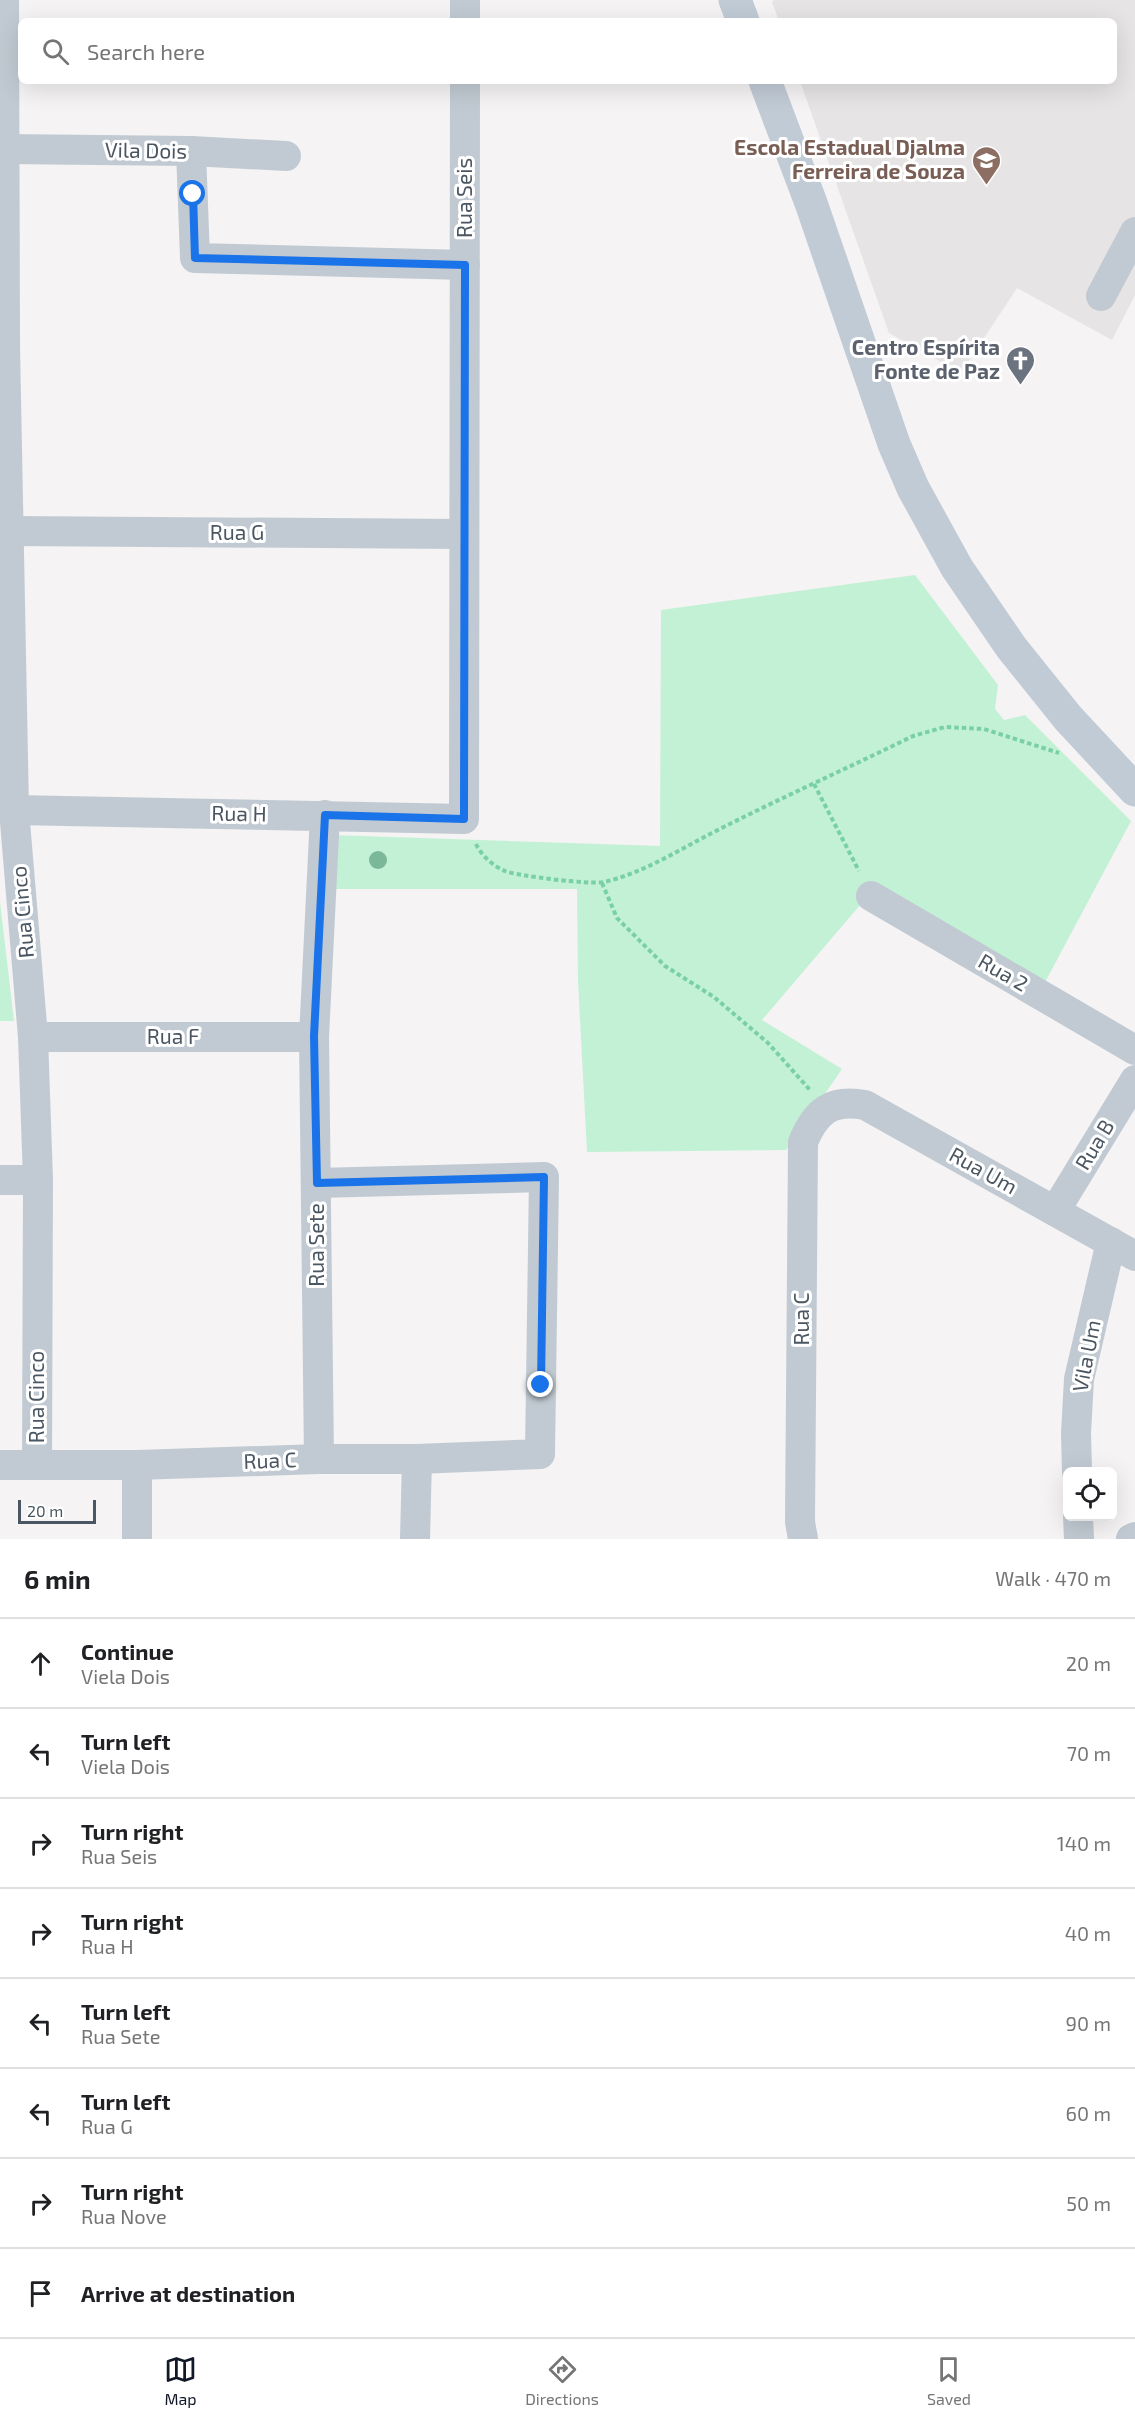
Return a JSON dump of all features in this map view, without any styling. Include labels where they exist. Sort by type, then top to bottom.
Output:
[{"type":"main road","points":[[735,0],[742,18]]},
{"type":"main road","points":[[766,84],[811,203],[894,444],[923,508],[957,568],[1011,647],[1068,718],[1135,790]]},
{"type":"street","name":"Rua Cinco","points":[[4,0],[5,346],[14,810],[33,1036],[38,1180],[37,1464]]},
{"type":"street","points":[[465,0],[465,18]]},
{"type":"street","name":"Rua Seis","points":[[464,819],[465,84]]},
{"type":"street","name":"Vila Dois","points":[[5,149],[191,151],[286,156]]},
{"type":"street","points":[[191,151],[195,258],[465,265]]},
{"type":"street","points":[[1101,296],[1135,232]]},
{"type":"street","name":"Rua G","points":[[10,531],[463,534]]},
{"type":"street","name":"Rua H","points":[[14,810],[464,819]]},
{"type":"street","name":"Rua Sete","points":[[319,1459],[314,1036],[325,815]]},
{"type":"street","name":"Rua 2","points":[[871,896],[1135,1050]]},
{"type":"street","name":"Rua F","points":[[33,1036],[314,1036]]},
{"type":"street","name":"Rua B","points":[[1055,1211],[1135,1080]]},
{"type":"street","name":"Rua Um","points":[[827,1108],[848,1102],[865,1105],[1123,1249]]},
{"type":"street","name":"Rua C","points":[[803,1539],[800,1510],[803,1142],[811,1122],[827,1108]]},
{"type":"street","name":"Rua C","points":[[0,1465],[137,1465],[540,1454],[544,1177],[317,1183]]},
{"type":"street","points":[[0,1180],[38,1180]]},
{"type":"street","name":"Vila Um","points":[[1077,1467],[1079,1379],[1123,1249]]},
{"type":"street","points":[[415,1539],[417,1459]]},
{"type":"street","points":[[137,1465],[137,1539]]},
{"type":"street","points":[[1078,1521],[1079,1539]]},
{"type":"street","points":[[1131,1539],[1135,1537]]},
{"type":"path","points":[[464,819],[481,854],[504,871],[521,875],[602,883],[674,854],[712,833],[913,736],[945,727],[984,729],[1060,753]]},
{"type":"path","points":[[814,784],[871,896]]},
{"type":"path","points":[[602,883],[617,918],[665,966],[714,997],[768,1043],[827,1108]]},
{"type":"shaded area","name":"Escola Estadual Djalma Ferreira de Souza","points":[[774,0],[1135,0],[1135,295],[1112,340],[1017,288],[961,373],[889,333],[801,84],[1117,84],[1117,18],[778,18],[772,2]]},
{"type":"green space","points":[[915,575],[998,685],[995,709],[1004,720],[1025,715],[1131,821],[1043,986],[872,891],[762,1020],[842,1069],[786,1150],[587,1152],[578,981],[577,889],[332,889],[332,835],[660,846],[661,610]]},
{"type":"green space","points":[[0,902],[14,1021],[0,1021]]},
{"type":"place","name":"Escola Estadual Djalma Ferreira de Souza","points":[[986,186]]},
{"type":"place","name":"Centro Espírita Fonte de Paz","points":[[1021,386]]},
{"type":"route","points":[[193,194],[195,258],[465,265],[464,819],[325,815],[314,1036],[317,1183],[544,1177],[541,1385]]}]
